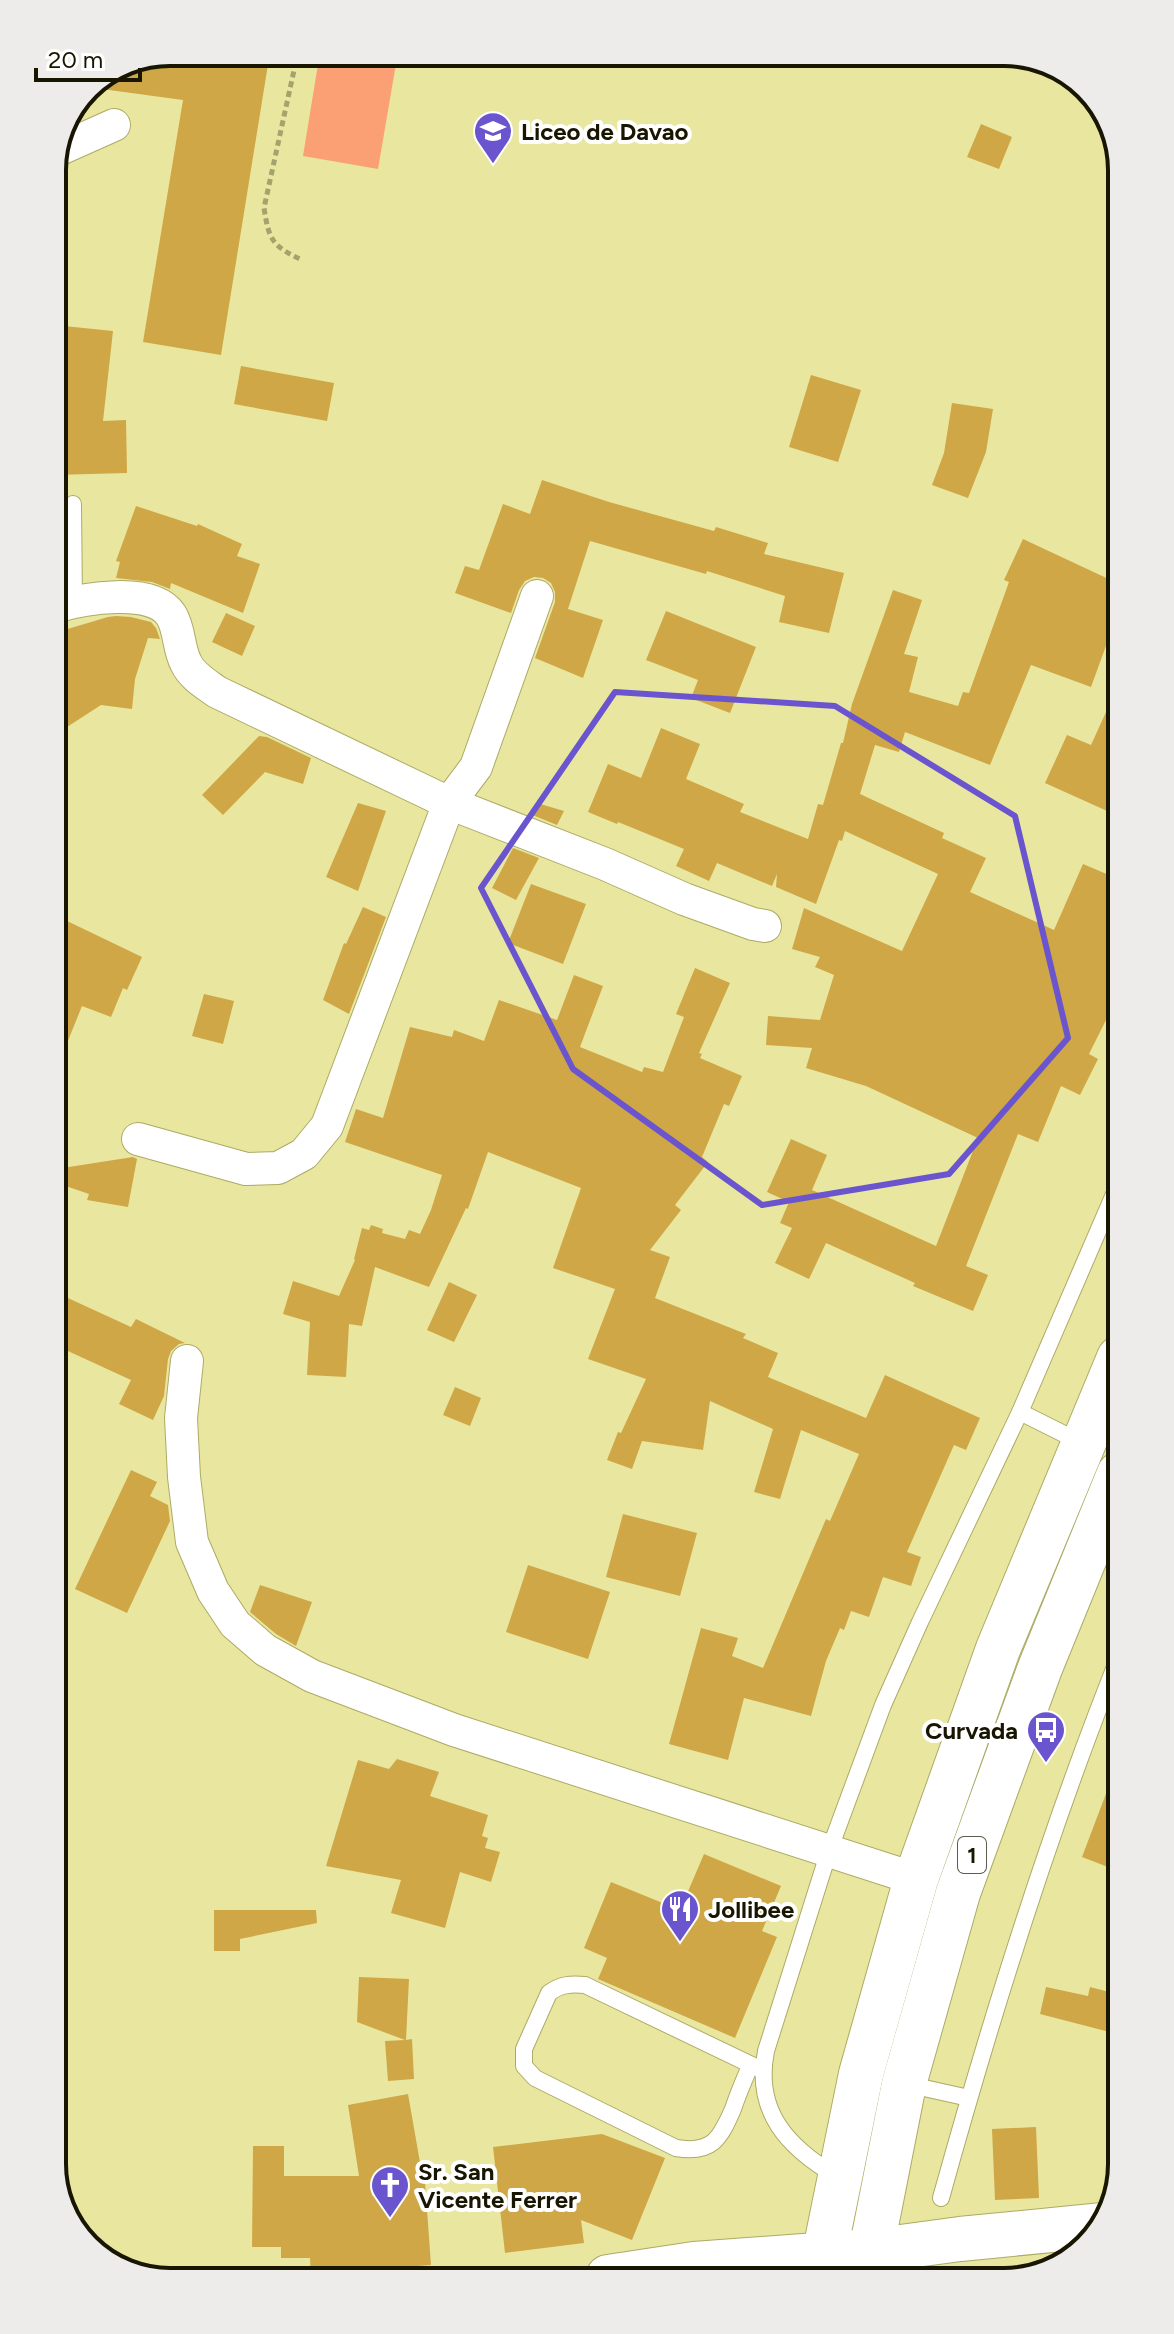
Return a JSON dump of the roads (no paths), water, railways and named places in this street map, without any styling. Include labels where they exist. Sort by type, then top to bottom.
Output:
[{"type":"main road","name":"1","points":[[822,2266],[861,2074],[916,1879],[998,1649],[1108,1383]]},
{"type":"main road","name":"1","points":[[870,2263],[904,2084],[958,1893],[1040,1668],[1108,1501]]},
{"type":"main road","points":[[668,2268],[694,2264],[822,2266],[870,2263],[960,2239],[1086,2227]]},
{"type":"street","points":[[70,145],[114,125]]},
{"type":"street","points":[[138,1139],[246,1169],[278,1168],[304,1154],[327,1126],[449,803],[476,767],[537,596]]},
{"type":"street","points":[[66,604],[99,597],[154,602],[171,614],[186,663],[197,677],[217,692],[449,803],[605,864],[684,899],[765,926]]},
{"type":"street","points":[[187,1361],[181,1418],[192,1542],[213,1591],[227,1613],[265,1650],[312,1676],[454,1730],[916,1879]]},
{"type":"lane","points":[[66,582],[73,504]]},
{"type":"lane","points":[[839,2178],[811,2161],[776,2122],[764,2098],[756,2068],[585,1985],[569,1984],[549,1993],[524,2049],[524,2066],[535,2078],[676,2148],[689,2150],[707,2146],[721,2136],[756,2068],[770,2037],[829,1851],[883,1705],[1020,1412],[1108,1208]]},
{"type":"lane","points":[[1020,1412],[1082,1443]]},
{"type":"lane","points":[[941,2198],[1030,1901],[1108,1687]]},
{"type":"lane","points":[[904,2084],[969,2098]]},
{"type":"place","name":"Liceo de Davao","points":[[493,165]]},
{"type":"place","name":"Curvada","points":[[1046,1764]]},
{"type":"place","name":"Jollibee","points":[[680,1943]]},
{"type":"place","name":"Sr. San Vicente Ferrer","points":[[390,2219]]}]
